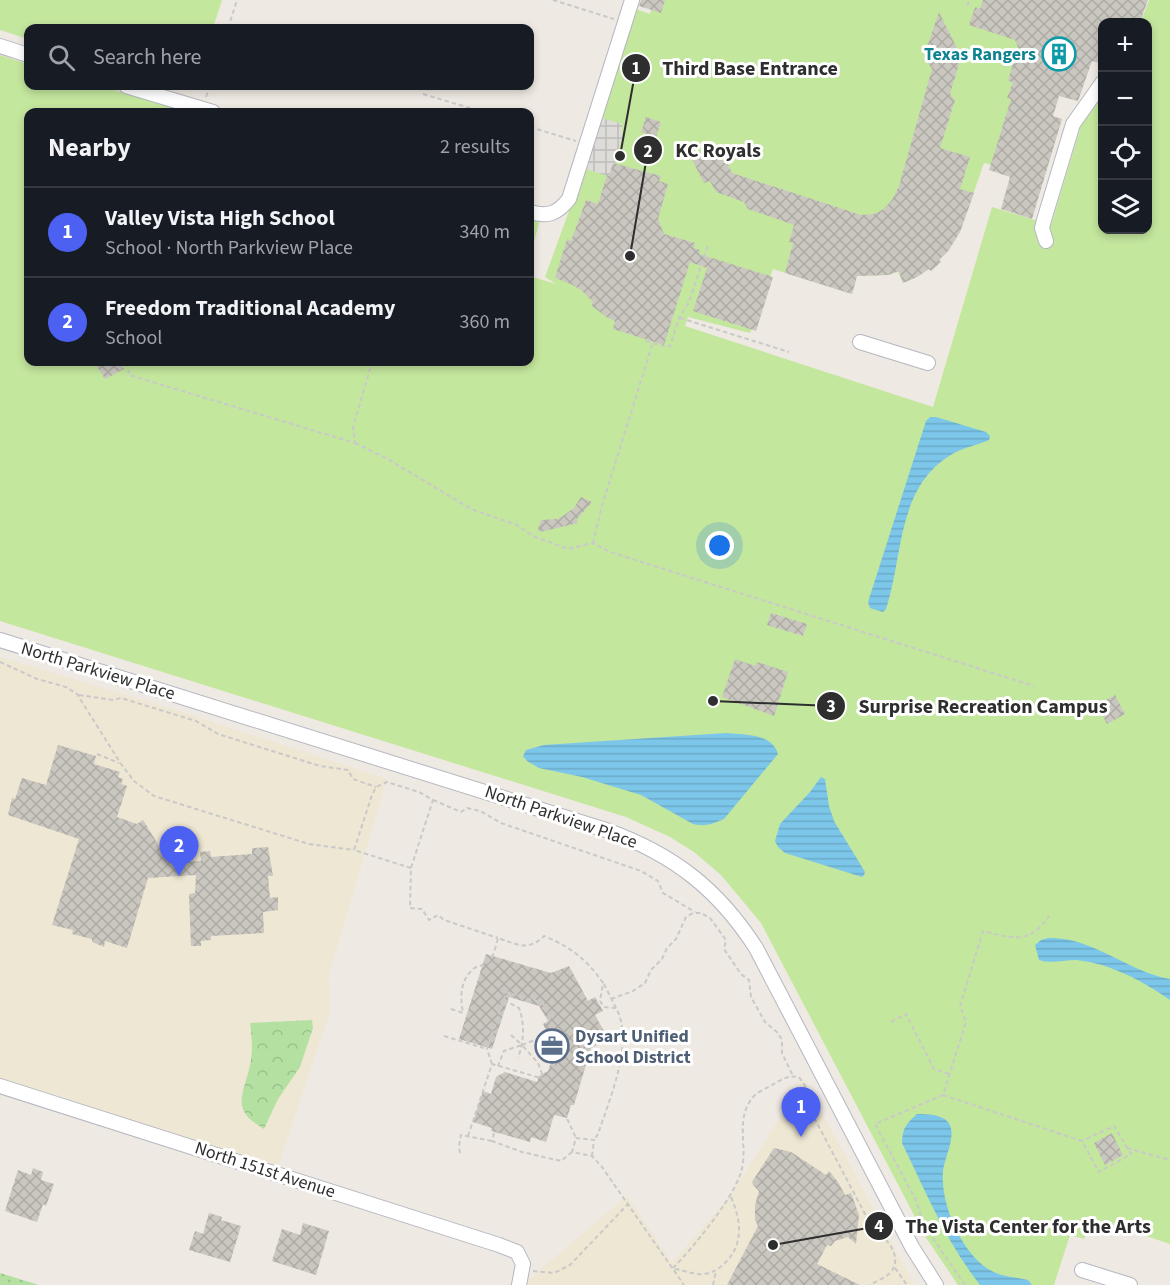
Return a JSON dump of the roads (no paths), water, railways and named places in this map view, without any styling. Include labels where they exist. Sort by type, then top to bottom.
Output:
[{"type":"street","points":[[534,213],[546,215],[557,212],[569,199],[632,0]]},
{"type":"street","points":[[0,46],[24,54]]},
{"type":"street","points":[[1046,241],[1042,228],[1071,128],[1079,113],[1098,88]]},
{"type":"street","points":[[142,90],[209,107]]},
{"type":"street","points":[[860,342],[928,363]]},
{"type":"street","name":"North Parkview Place","points":[[0,640],[609,831],[637,842],[679,865],[698,879],[721,902],[756,948],[912,1247],[936,1285]]},
{"type":"street","name":"North 151st Avenue","points":[[0,1086],[499,1245],[517,1252],[522,1267],[519,1285]]},
{"type":"street","points":[[1082,1270],[1130,1285]]},
{"type":"water","points":[[930,417],[986,432],[990,436],[989,440],[954,453],[935,467],[921,484],[905,523],[892,588],[883,612],[870,608],[868,602],[926,421]]},
{"type":"water","points":[[726,733],[757,736],[770,742],[778,754],[724,819],[705,825],[693,824],[641,795],[582,777],[539,768],[523,756],[526,750],[544,745]]},
{"type":"water","points":[[821,777],[825,779],[834,821],[865,872],[862,877],[785,853],[775,841],[780,824]]},
{"type":"water","points":[[1048,938],[1064,939],[1095,948],[1139,969],[1170,979],[1170,1000],[1149,986],[1101,965],[1076,960],[1053,962],[1039,960],[1035,945]]},
{"type":"water","points":[[917,1114],[942,1117],[951,1127],[952,1133],[943,1171],[943,1184],[954,1226],[969,1251],[993,1272],[1028,1280],[1032,1285],[980,1285],[968,1269],[937,1216],[902,1143],[906,1126]]},
{"type":"place","name":"Texas Rangers","points":[[1059,54]]},
{"type":"place","name":"Third Base Entrance","points":[[620,156]]},
{"type":"place","name":"KC Royals","points":[[630,256]]},
{"type":"place","name":"Surprise Recreation Campus","points":[[713,701]]},
{"type":"place","name":"Freedom Traditional Academy","points":[[179,876]]},
{"type":"place","name":"Dysart Unified School District","points":[[552,1046]]},
{"type":"place","name":"Valley Vista High School","points":[[801,1137]]},
{"type":"place","name":"The Vista Center for the Arts","points":[[773,1245]]}]
